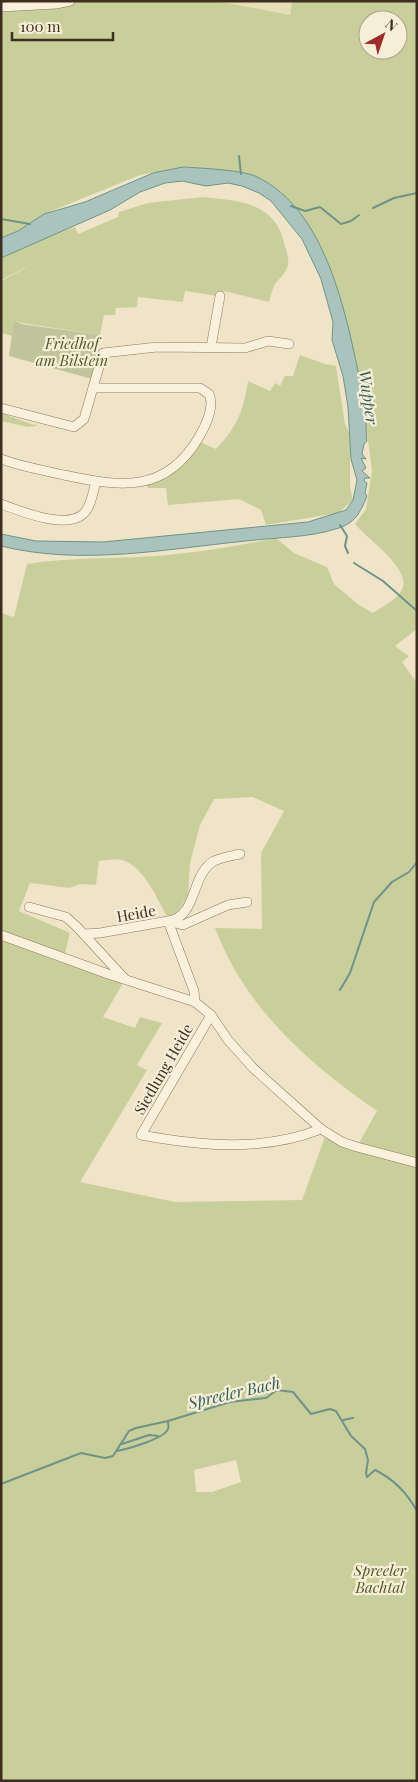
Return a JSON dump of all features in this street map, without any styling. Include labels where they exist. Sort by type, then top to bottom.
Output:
[{"type":"street","points":[[1,7],[56,4],[70,1]]},
{"type":"street","points":[[211,347],[220,296]]},
{"type":"street","points":[[1,408],[71,427],[77,426],[84,419],[103,353],[157,347],[245,348],[268,341],[289,344]]},
{"type":"street","points":[[1,459],[22,467],[96,482],[130,484],[146,481],[174,467],[186,456],[202,432],[212,403],[209,394],[200,388],[93,388]]},
{"type":"street","points":[[1,504],[45,518],[67,519],[79,517],[86,511],[96,482]]},
{"type":"street","points":[[168,921],[176,920],[186,910],[199,876],[212,862],[240,854]]},
{"type":"street","points":[[168,921],[183,925],[228,904],[247,902]]},
{"type":"street","points":[[29,907],[66,918],[84,934],[125,980]]},
{"type":"street","name":"Heide","points":[[84,934],[168,921],[194,991],[195,1002]]},
{"type":"street","points":[[1,935],[125,980]]},
{"type":"street","name":"Siedlung Heide","points":[[125,980],[195,1002],[211,1015],[228,1040],[253,1068],[321,1129],[342,1142],[417,1163]]},
{"type":"street","name":"Siedlung Heide","points":[[211,1015],[141,1136],[190,1143],[234,1145],[278,1141],[304,1136],[321,1129]]},
{"type":"shaded area","points":[[217,1],[292,1],[290,15]]},
{"type":"green space","name":"Spreeler Bachtal","points":[[1,1],[217,1],[290,15],[292,1],[417,1],[417,629],[395,646],[409,656],[402,662],[417,683],[417,1158],[359,1143],[377,1111],[327,1074],[282,1032],[243,984],[215,928],[262,929],[261,853],[284,811],[253,797],[214,799],[200,825],[190,863],[188,895],[178,912],[168,918],[151,887],[140,872],[127,862],[117,860],[99,861],[96,885],[80,884],[70,888],[30,883],[19,911],[70,933],[64,958],[125,980],[103,1017],[135,1028],[140,1017],[162,1023],[137,1065],[147,1070],[80,1182],[175,1202],[302,1200],[325,1137],[347,1148],[417,1165],[417,1781],[1,1781],[1,613],[14,617],[27,564],[59,560],[169,555],[276,538],[294,553],[327,567],[334,584],[359,605],[373,613],[396,597],[404,583],[396,565],[355,524],[366,509],[372,471],[364,409],[346,317],[280,192],[255,176],[242,172],[183,167],[140,175],[44,214],[18,231],[1,238]],"holes":[[[236,1460],[241,1482],[212,1492],[196,1492],[194,1470]]]},
{"type":"green space","points":[[203,197],[230,200],[255,206],[274,220],[280,231],[288,263],[285,272],[274,286],[269,302],[224,291],[218,296],[185,291],[183,302],[138,297],[137,307],[116,308],[115,315],[104,315],[100,335],[21,323],[14,320],[12,336],[1,333],[1,281],[39,261],[1,280],[1,258],[41,239],[75,227],[78,234],[118,217],[119,212],[148,203]]},
{"type":"green space","name":"Friedhof am Bilstein","points":[[14,320],[21,324],[100,335],[92,379],[9,356]]},
{"type":"green space","points":[[300,355],[336,366],[345,424],[350,435],[350,487],[353,500],[338,513],[266,525],[261,510],[239,499],[168,505],[166,488],[148,488],[147,484],[200,442],[216,449],[238,418],[244,402],[248,381],[270,391],[275,383],[280,386],[285,376],[293,376]]},
{"type":"green space","points":[[1,413],[34,425],[37,423],[36,426],[28,427],[1,421]]},
{"type":"water","points":[[183,167],[231,171],[255,176],[281,192],[301,215],[318,242],[332,272],[342,304],[364,401],[367,441],[364,444],[362,454],[366,459],[361,458],[366,468],[362,471],[370,478],[365,478],[364,481],[367,483],[365,493],[367,496],[363,506],[354,519],[339,528],[293,537],[123,554],[93,555],[31,552],[1,546],[1,534],[36,541],[103,542],[308,522],[346,510],[353,500],[357,480],[351,459],[348,407],[343,376],[332,340],[333,322],[321,279],[302,239],[271,201],[259,193],[228,183],[206,186],[182,181],[165,183],[140,192],[110,210],[1,258],[1,238],[18,231],[44,214],[85,202],[153,173]]},
{"type":"waterway","points":[[239,156],[241,174]]},
{"type":"waterway","points":[[373,208],[394,198],[417,193]]},
{"type":"waterway","points":[[291,206],[305,211],[320,207],[341,224],[351,221],[359,215]]},
{"type":"waterway","name":"Wupper","points":[[1,219],[30,224]]},
{"type":"waterway","points":[[340,525],[347,536],[345,546],[348,553]]},
{"type":"waterway","points":[[354,563],[383,581],[417,611]]},
{"type":"waterway","points":[[340,990],[350,973],[374,902],[392,882],[409,872],[417,862]]},
{"type":"waterway","name":"Spreeler Bach","points":[[1,1484],[81,1453],[105,1458],[113,1456],[129,1431],[136,1428],[168,1421],[230,1402],[266,1398],[277,1390],[293,1392],[311,1414],[330,1409],[336,1411],[351,1436],[365,1449],[368,1460],[367,1477],[375,1470],[394,1482],[409,1498],[417,1511]]},
{"type":"waterway","points":[[343,1420],[353,1418]]},
{"type":"waterway","points":[[117,1451],[145,1443],[160,1436],[168,1429],[168,1421]]},
{"type":"waterway","points":[[122,1444],[149,1435],[158,1436]]}]
